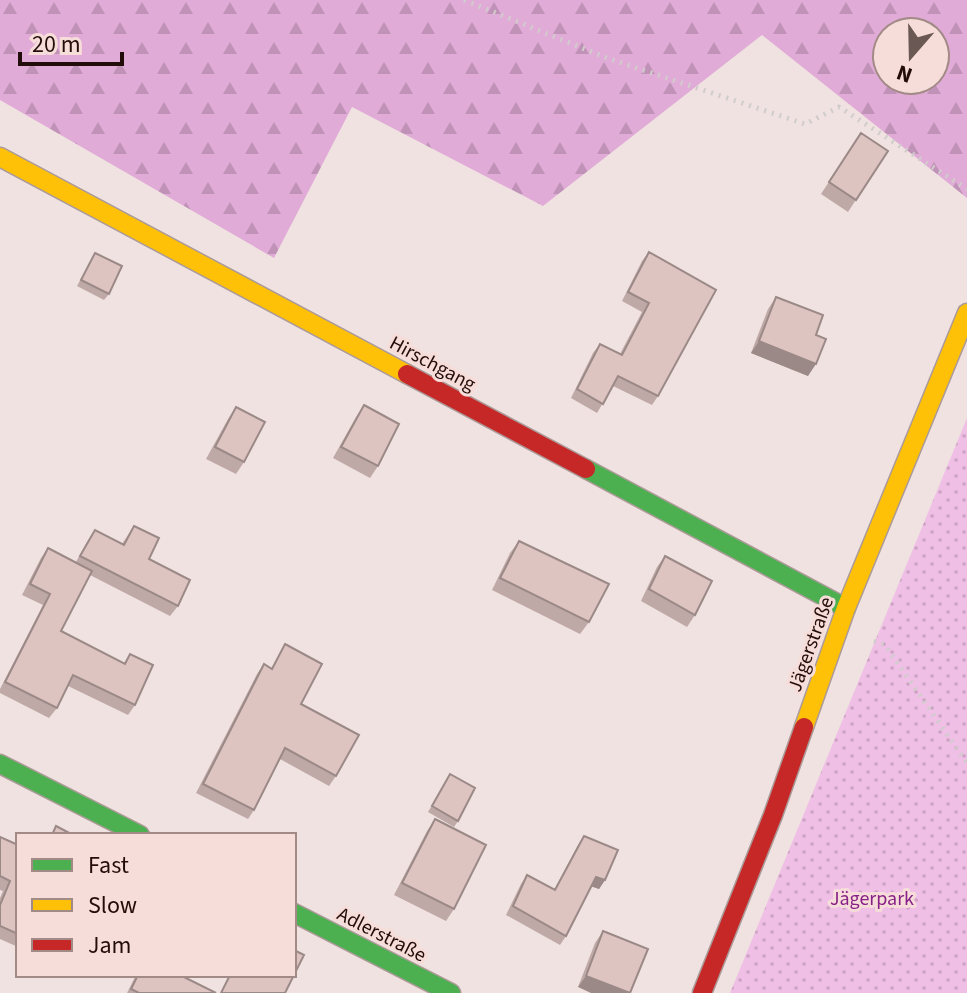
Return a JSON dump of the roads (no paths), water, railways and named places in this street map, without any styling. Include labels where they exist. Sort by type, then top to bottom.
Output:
[{"type":"street","name":"Hirschgang","points":[[0,157],[846,608]]},
{"type":"street","name":"Jägerstraße","points":[[702,993],[773,815],[846,608],[967,313]]},
{"type":"street","points":[[0,764],[136,833]]},
{"type":"street","name":"Adlerstraße","points":[[296,914],[451,993]]},
{"type":"park label","name":"Jägerpark","points":[[872,898]]}]
